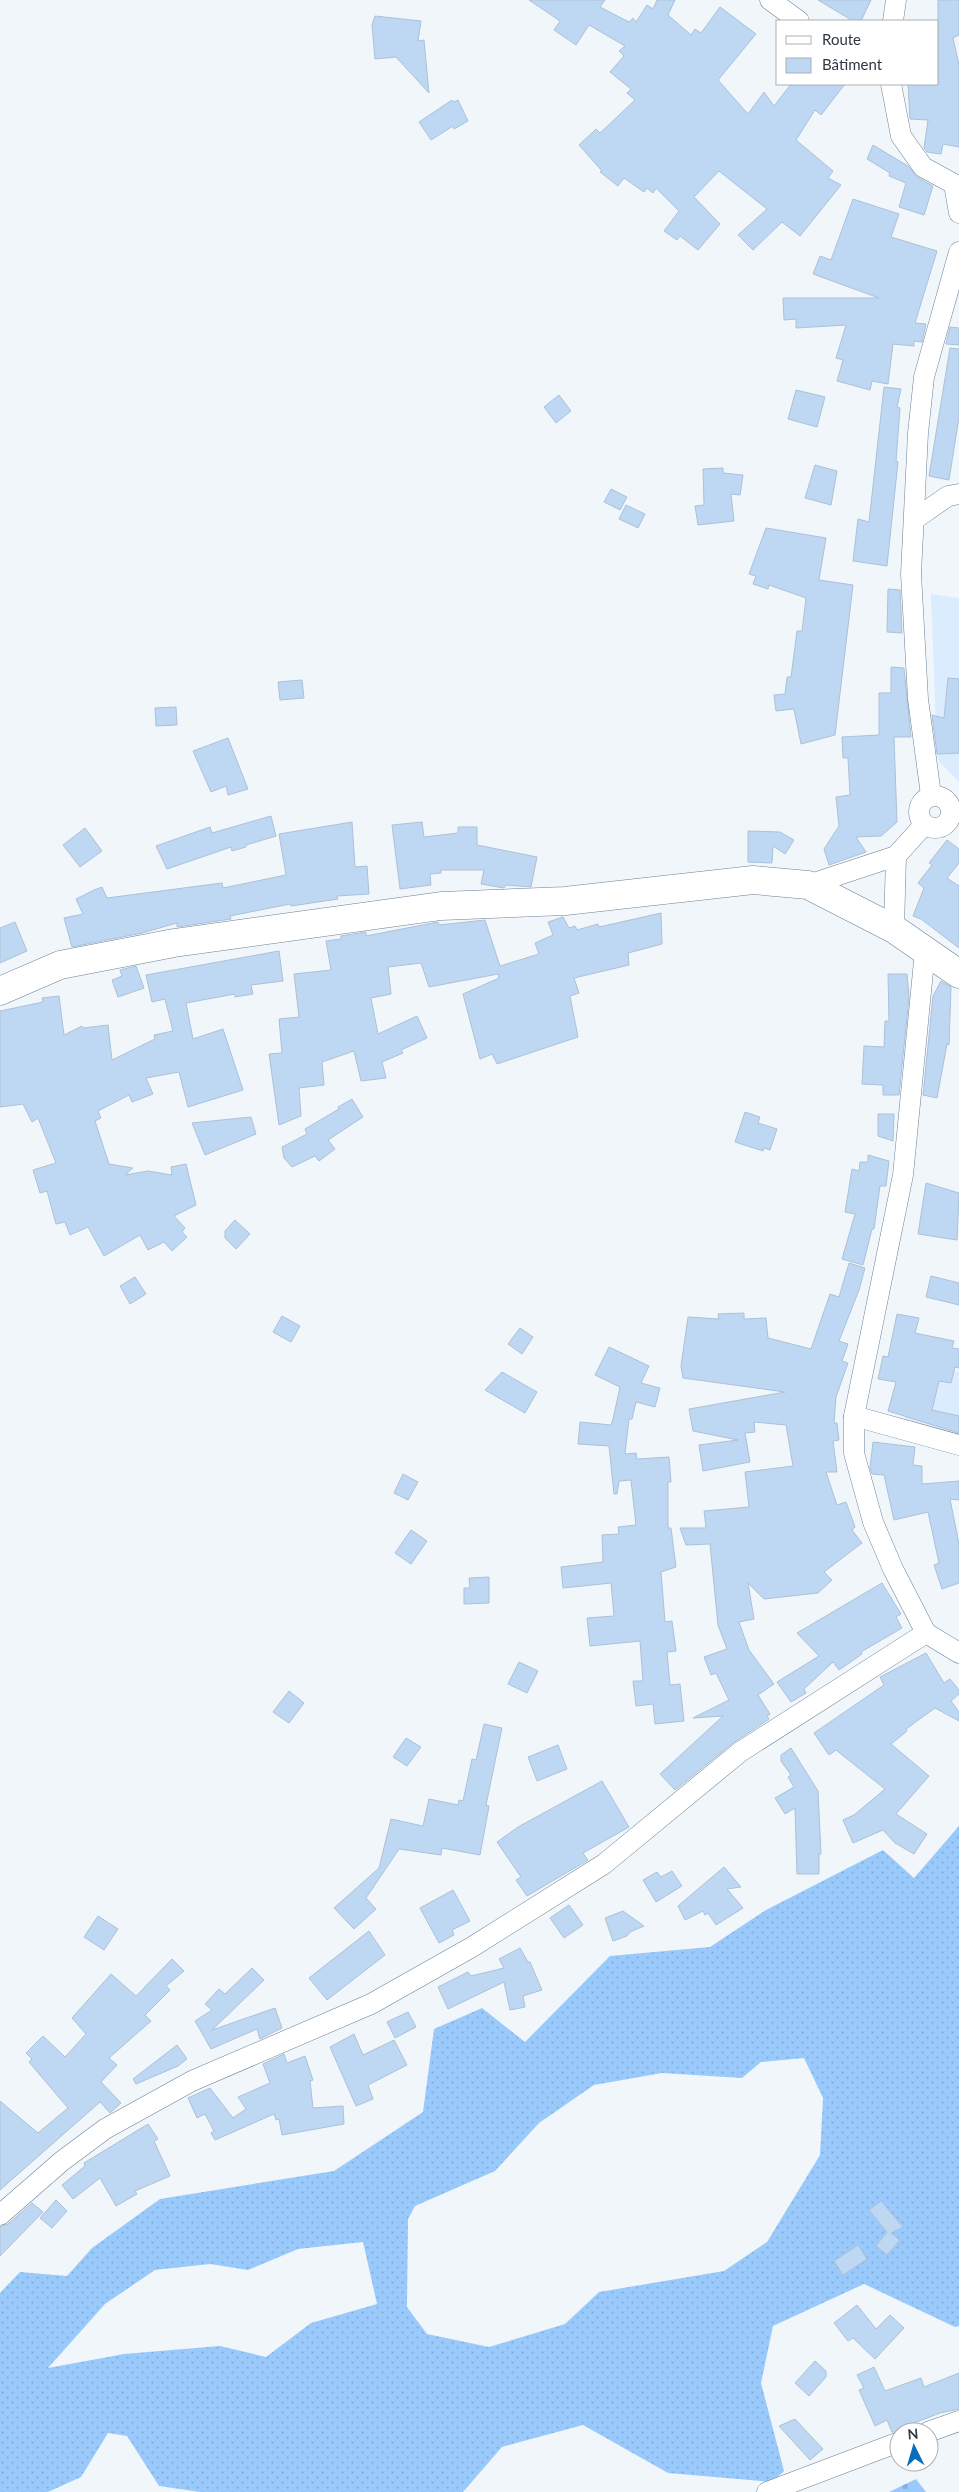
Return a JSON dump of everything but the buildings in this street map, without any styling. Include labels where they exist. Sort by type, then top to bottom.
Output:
[{"type":"main road","points":[[0,991],[60,965],[174,943],[441,906],[566,901],[753,880],[808,885],[894,929],[959,974]]},
{"type":"street","points":[[770,0],[797,20]]},
{"type":"street","points":[[893,20],[896,0]]},
{"type":"street","points":[[887,86],[901,136],[923,167],[957,185],[959,213]]},
{"type":"street","points":[[931,795],[918,698],[911,574],[918,434],[924,377],[959,252]]},
{"type":"street","points":[[915,520],[948,496],[959,494]]},
{"type":"street","points":[[931,795],[943,797],[951,805],[955,817],[945,826],[934,829],[924,825],[918,814],[921,802],[931,795]]},
{"type":"street","points":[[808,885],[896,856],[924,825]]},
{"type":"street","points":[[894,929],[896,856]]},
{"type":"street","points":[[925,951],[903,1175],[854,1416],[854,1453],[873,1522],[892,1569],[926,1633],[959,1653]]},
{"type":"street","points":[[854,1416],[959,1445]]},
{"type":"street","points":[[0,2215],[62,2161],[106,2129],[192,2081],[371,2004],[472,1947],[604,1864],[740,1752],[926,1633]]},
{"type":"street","points":[[939,2428],[959,2421]]},
{"type":"street","points":[[767,2492],[889,2446]]},
{"type":"shaded area","points":[[931,594],[959,598],[959,782],[938,760],[937,754]]},
{"type":"shaded area","points":[[918,1356],[942,1369],[959,1372],[959,1435],[904,1422]]},
{"type":"green space","points":[[959,1826],[959,2326],[955,2327],[864,2284],[773,2326],[761,2383],[784,2471],[772,2482],[668,2473],[583,2425],[502,2447],[463,2492],[200,2492],[159,2486],[127,2436],[108,2433],[81,2477],[48,2492],[0,2492],[0,2293],[20,2272],[67,2276],[92,2248],[160,2199],[334,2171],[423,2112],[434,2029],[482,2008],[525,2042],[610,1956],[710,1947],[766,1910],[883,1850],[914,1878]],"holes":[[[804,2058],[823,2098],[820,2155],[767,2242],[724,2271],[599,2292],[565,2324],[489,2347],[427,2334],[407,2307],[408,2219],[415,2206],[495,2171],[539,2123],[594,2085],[662,2073],[742,2078],[761,2062]],[[363,2242],[377,2304],[311,2323],[266,2357],[220,2346],[124,2354],[48,2368],[105,2304],[155,2270],[210,2264],[248,2270],[298,2249]]]},
{"type":"green space","points":[[916,2479],[926,2492],[889,2492]]}]
